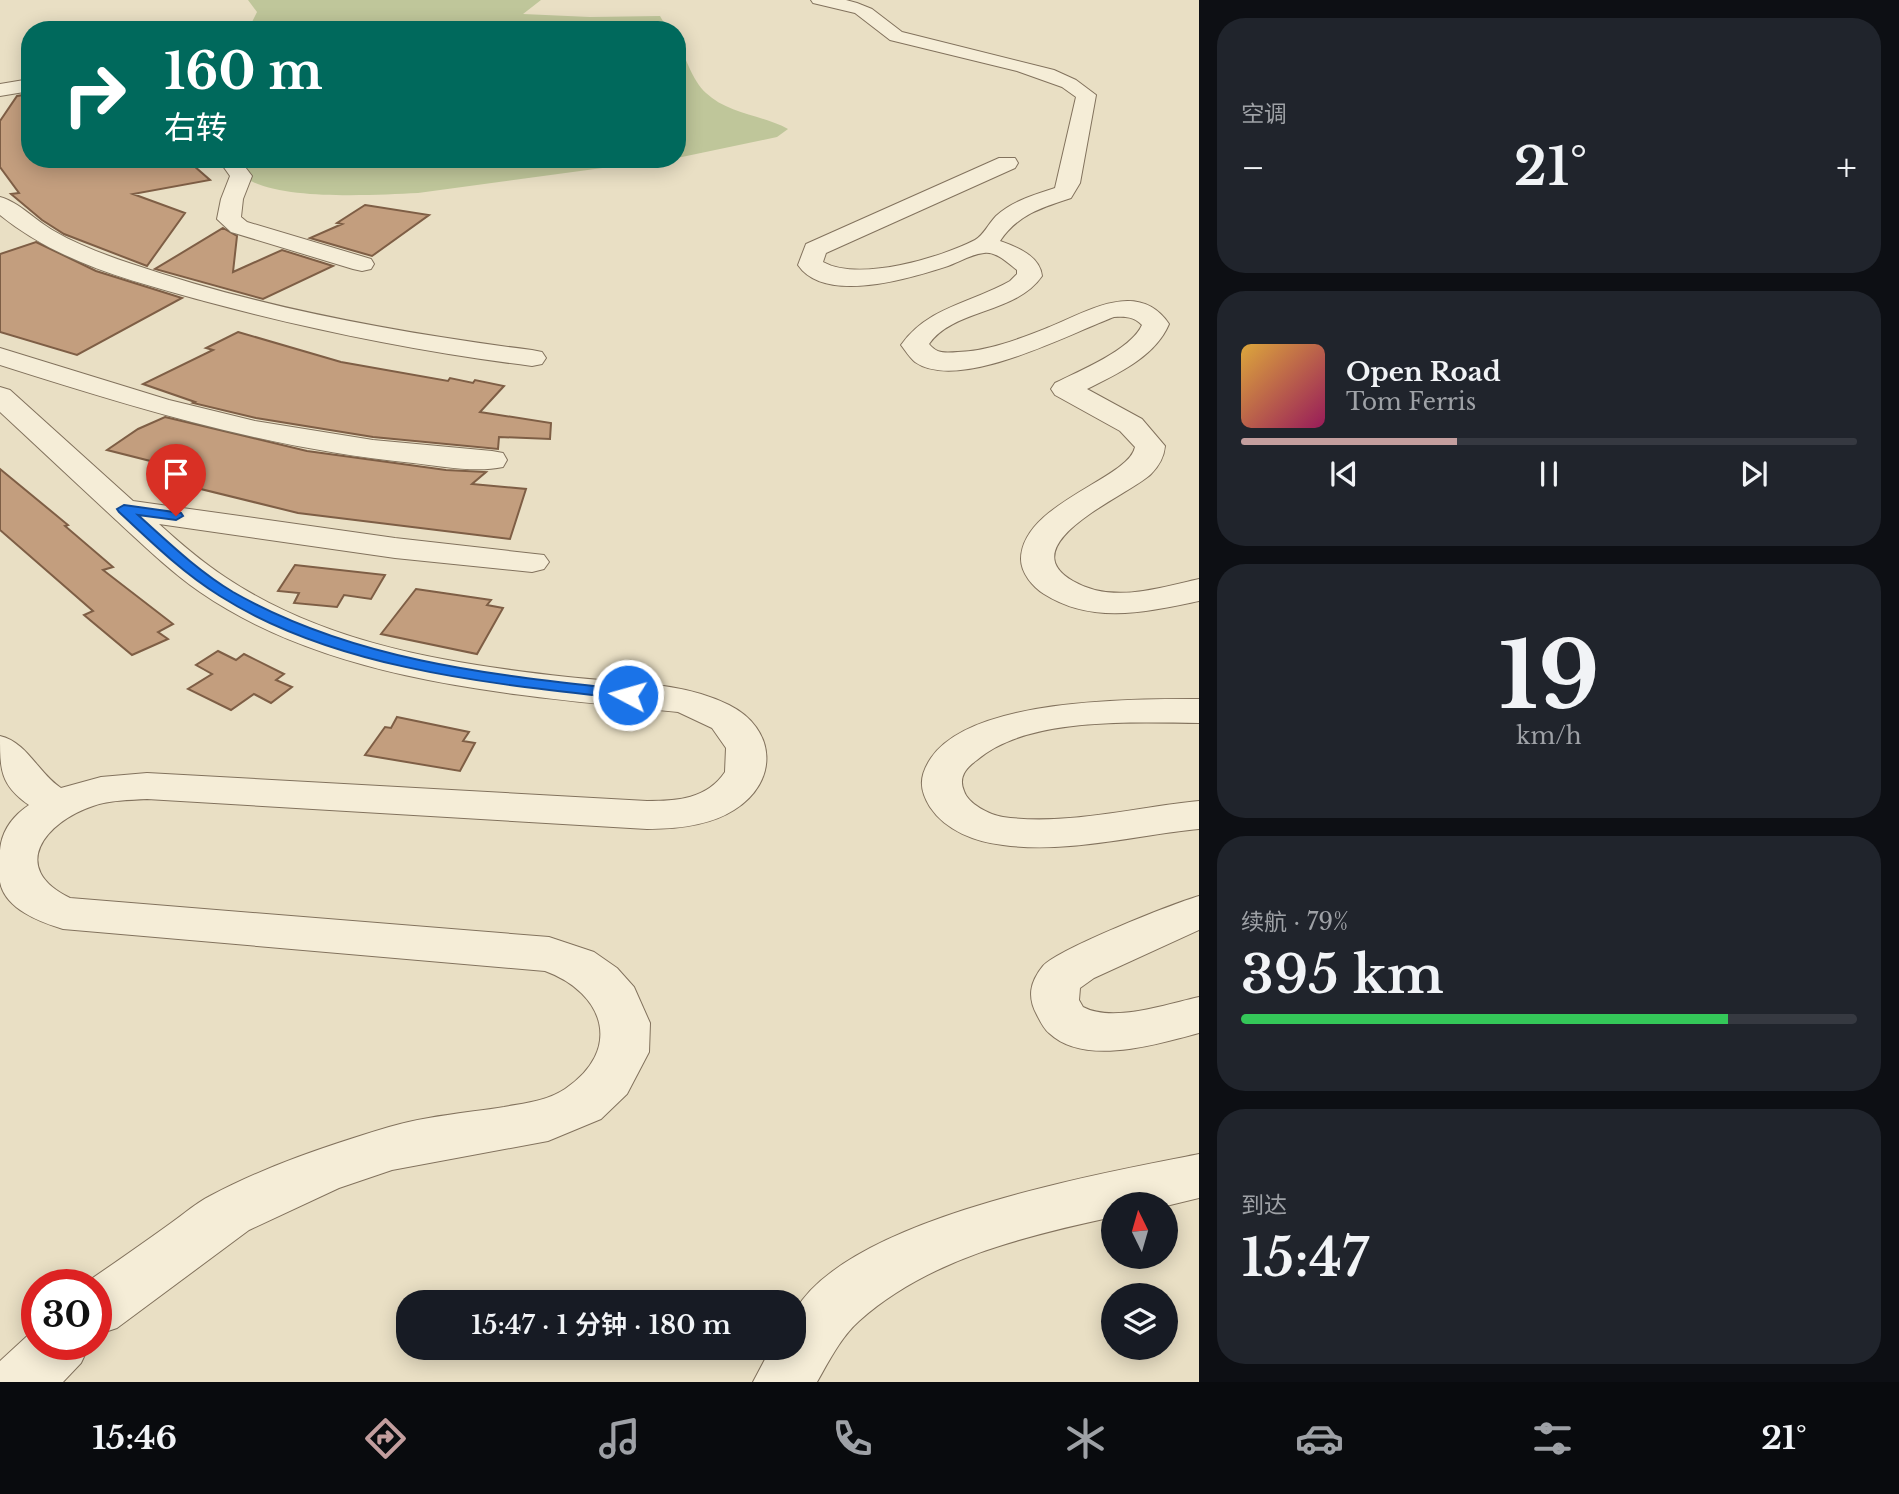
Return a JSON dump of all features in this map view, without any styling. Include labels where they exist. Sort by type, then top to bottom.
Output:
[{"type":"street","points":[[819,0],[861,10],[893,35],[954,53],[1040,72],[1073,84],[1086,95],[1069,183],[1063,193],[1020,207],[998,224],[986,244],[889,277],[857,278],[820,274],[810,265],[815,249],[1007,163]]},
{"type":"street","points":[[0,90],[21,86]]},
{"type":"street","points":[[235,168],[241,176],[232,199],[229,219],[239,227],[362,264]]},
{"type":"street","points":[[0,204],[43,236],[99,260],[167,283],[288,316],[357,331],[456,349],[532,358]]},
{"type":"street","points":[[986,244],[1017,257],[1029,268],[1030,276],[1011,291],[926,331],[915,345],[917,351],[925,357],[950,363],[980,357],[1048,337],[1098,313],[1113,309],[1141,312],[1151,317],[1156,324],[1153,333],[1137,347],[1065,389],[1131,425],[1150,446],[1148,457],[1140,467],[1087,499],[1048,534],[1037,557],[1039,569],[1047,580],[1059,589],[1099,603],[1130,604],[1199,590]]},
{"type":"street","points":[[0,356],[180,412],[255,430],[356,447],[492,460]]},
{"type":"street","points":[[0,396],[186,566],[226,594],[274,619],[324,639],[399,660],[482,678],[682,701],[709,710],[730,723],[744,740],[749,759],[744,777],[729,794],[706,806],[678,814],[647,816],[147,786],[117,787],[86,793],[58,805],[34,821],[18,840],[11,859],[12,877],[22,893],[39,905],[63,913],[549,954],[577,964],[600,980],[617,1000],[625,1023],[624,1052],[619,1062],[609,1080],[583,1104],[548,1120],[392,1148],[320,1172],[229,1213],[112,1297]]},
{"type":"street","points":[[124,509],[395,548],[532,562]]},
{"type":"street","points":[[1199,710],[1074,715],[1011,728],[984,738],[953,757],[942,775],[941,786],[951,804],[961,814],[1002,831],[1051,831],[1199,816]]},
{"type":"street","points":[[0,748],[35,790],[58,805]]},
{"type":"street","points":[[1199,912],[1078,966],[1060,980],[1053,996],[1057,1009],[1065,1019],[1093,1033],[1128,1030],[1199,1015]]},
{"type":"street","points":[[783,1382],[818,1327],[837,1305],[860,1285],[914,1255],[1004,1222],[1082,1201],[1199,1176]]},
{"type":"street","points":[[21,1382],[44,1360]]},
{"type":"green space","points":[[248,0],[541,0],[523,14],[660,16],[663,21],[252,21],[257,12]]},
{"type":"green space","points":[[686,59],[701,88],[715,100],[788,129],[777,137],[686,156]]},
{"type":"green space","points":[[232,168],[603,168],[418,193],[357,195],[289,192],[253,182]]},
{"type":"building","points":[[21,95],[21,168],[196,168],[210,180],[133,194],[185,213],[147,266],[64,234],[11,194],[19,193],[0,167],[0,121],[17,96]]},
{"type":"building","points":[[365,205],[429,215],[372,256],[310,238],[342,224],[337,223]]},
{"type":"building","points":[[223,228],[237,236],[233,272],[282,250],[333,266],[263,299],[155,269]]},
{"type":"building","points":[[36,242],[96,271],[182,298],[77,355],[0,332],[0,254]]},
{"type":"building","points":[[238,332],[341,362],[448,381],[450,378],[473,383],[475,380],[504,386],[480,412],[551,423],[550,439],[499,437],[498,449],[373,437],[256,418],[193,403],[195,402],[143,384],[213,350],[206,348]]},
{"type":"building","points":[[165,417],[307,451],[446,470],[486,472],[472,484],[526,489],[510,539],[298,513],[152,477],[170,466],[107,450],[138,429]]},
{"type":"building","points":[[0,469],[68,525],[65,526],[113,567],[103,570],[173,624],[158,632],[168,639],[132,655],[84,615],[93,611],[0,530]]},
{"type":"building","points":[[295,565],[385,575],[371,599],[344,595],[337,607],[294,603],[299,593],[278,591]]},
{"type":"building","points":[[416,589],[491,600],[487,605],[503,608],[477,654],[381,634]]},
{"type":"building","points":[[218,651],[236,660],[244,654],[284,674],[276,680],[292,687],[271,703],[254,694],[231,710],[188,689],[212,674],[196,665]]},
{"type":"building","points":[[397,717],[469,732],[463,741],[475,743],[460,771],[365,755],[385,727],[391,728]]},
{"type":"route","points":[[176,516],[124,509],[186,566],[226,594],[274,619],[324,639],[399,660],[482,678],[628,695]]}]
